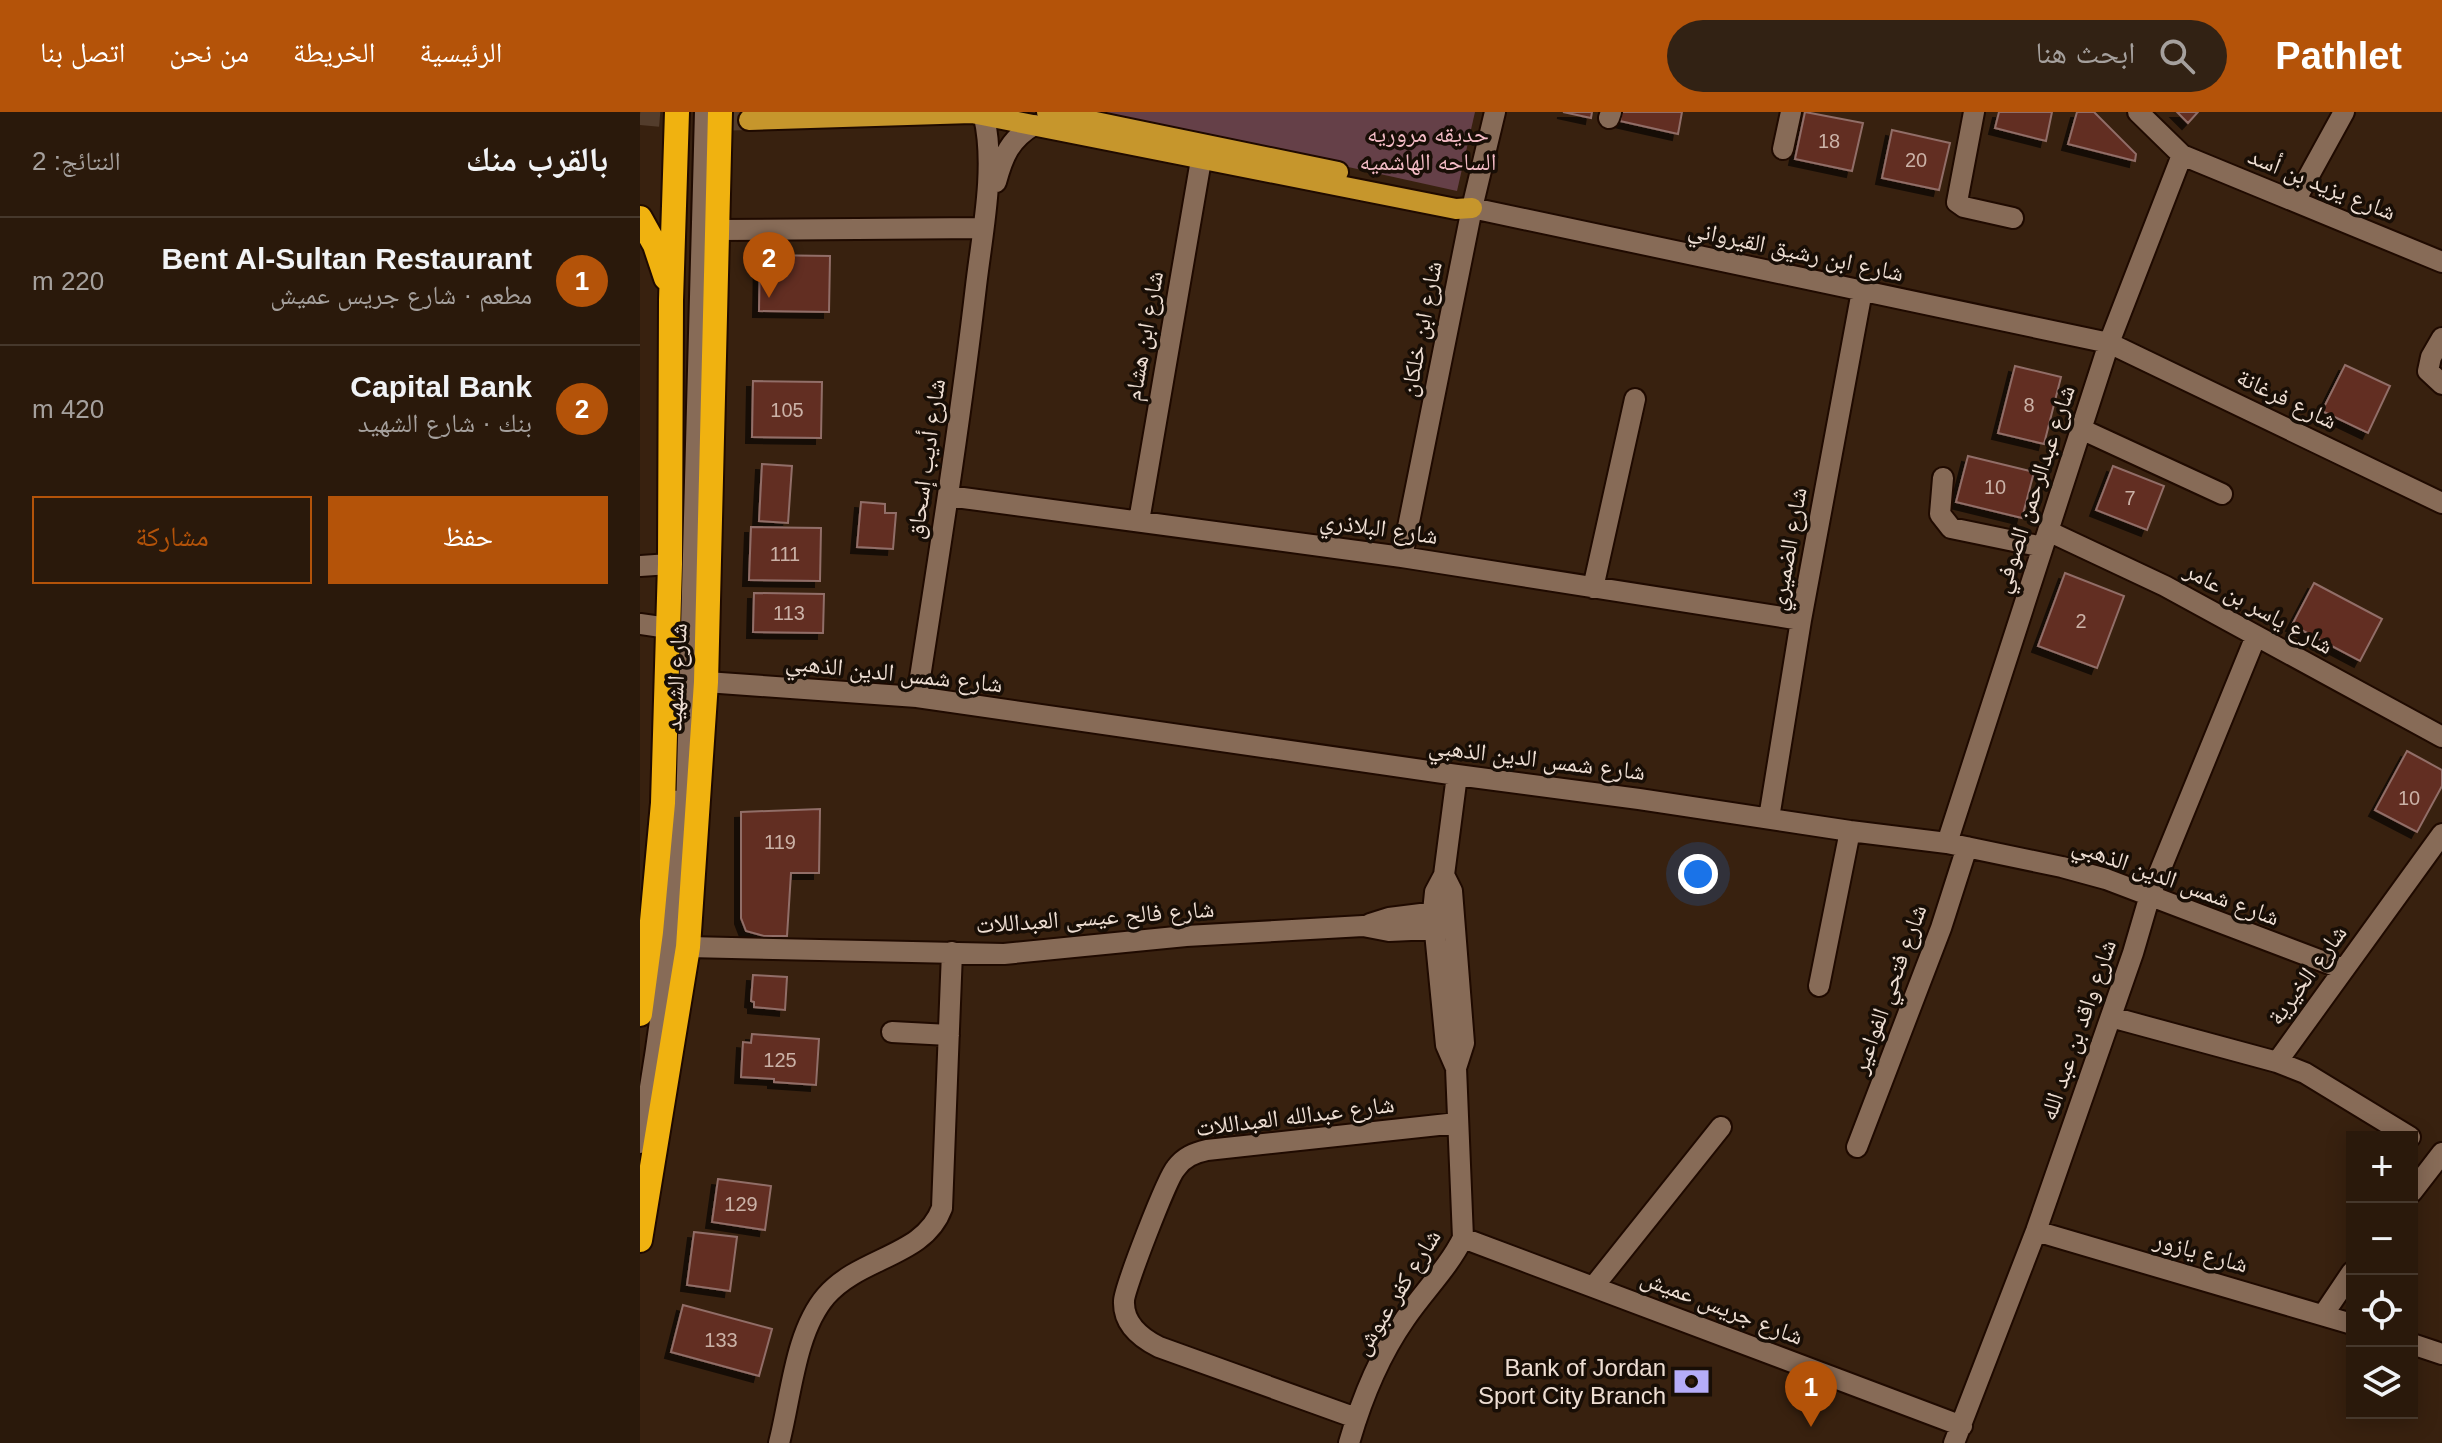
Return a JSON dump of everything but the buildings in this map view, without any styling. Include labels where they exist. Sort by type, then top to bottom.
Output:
[{"type":"highway","name":"شارع الشهيد","points":[[640,1014],[663,803],[677,112]]},
{"type":"highway","name":"شارع الشهيد","points":[[640,1240],[688,947],[706,682],[720,112]]},
{"type":"highway","points":[[640,218],[665,271],[671,300]]},
{"type":"main road","points":[[749,120],[953,112],[984,117],[1040,118]]},
{"type":"main road","name":"شارع ابن رشيق القيرواني","points":[[1040,118],[1453,196],[1472,208]]},
{"type":"main road","name":"شارع ابن رشيق القيرواني","points":[[1040,118],[1201,160],[1456,209],[1472,208]]},
{"type":"street","points":[[640,1143],[660,1026],[674,886],[696,112]]},
{"type":"street","points":[[640,1182],[669,1024],[681,921],[705,112]]},
{"type":"street","name":"شارع ابن خلكان","points":[[1402,557],[1472,208],[1495,112]]},
{"type":"street","points":[[1783,149],[1791,112]]},
{"type":"street","points":[[1974,112],[1957,202],[1964,207],[2013,218]]},
{"type":"street","points":[[2138,112],[2182,155]]},
{"type":"street","points":[[2295,201],[2344,112]]},
{"type":"street","name":"شارع أديب إسحاق","points":[[917,697],[948,496],[983,228],[989,143],[984,117]]},
{"type":"street","name":"شارع أديب إسحاق","points":[[983,228],[1006,150],[1040,118]]},
{"type":"street","name":"شارع يزيد بن أسد","points":[[2182,155],[2442,262]]},
{"type":"street","name":"شارع عبدالرحمن الصوفي","points":[[1957,845],[2045,539],[2109,343],[2182,155]]},
{"type":"street","name":"شارع ابن هشام","points":[[1139,521],[1201,160]]},
{"type":"street","name":"شارع ابن رشيق القيرواني","points":[[1472,208],[2109,343]]},
{"type":"street","points":[[717,230],[983,228]]},
{"type":"street","name":"شارع الضميري","points":[[1769,818],[1801,620],[1862,291]]},
{"type":"street","points":[[2442,338],[2431,357],[2428,371],[2442,384]]},
{"type":"street","name":"شارع فرغانة","points":[[2109,343],[2442,503]]},
{"type":"street","points":[[1593,588],[1635,399]]},
{"type":"street","points":[[2081,429],[2222,494]]},
{"type":"street","name":"شارع ياسر بن عامر","points":[[1943,478],[1940,514],[1951,528],[2045,539],[2165,586],[2442,737]]},
{"type":"street","name":"شارع البلاذري","points":[[948,496],[1402,557],[1801,620]]},
{"type":"street","points":[[640,566],[670,564]]},
{"type":"street","points":[[640,624],[668,628]]},
{"type":"street","name":"شارع واقد بن عبد الله","points":[[1958,1434],[2036,1231],[2150,895],[2256,636]]},
{"type":"street","name":"شارع شمس الدين الذهبي","points":[[706,682],[917,697],[1957,845],[2062,867],[2150,895],[2343,969]]},
{"type":"street","name":"شارع كفر عبوش","points":[[1349,1443],[1356,1418],[1389,1346],[1405,1319],[1454,1256],[1463,1238],[1456,1068],[1464,1043],[1444,920],[1452,891],[1444,875],[1457,775]]},
{"type":"street","points":[[1819,986],[1850,831]]},
{"type":"street","name":"شارع الخيرية","points":[[2400,1131],[2305,1073],[2277,1062],[2442,834]]},
{"type":"street","name":"شارع فتحي الفواعير","points":[[1857,1147],[1941,928],[1957,845]]},
{"type":"street","name":"شارع فالح عيسى العبداللات","points":[[688,947],[1004,954],[1186,936],[1363,926],[1389,918],[1444,920]]},
{"type":"street","points":[[779,1443],[804,1335],[824,1298],[855,1271],[921,1239],[937,1220],[943,1196],[952,952]]},
{"type":"street","points":[[2111,1017],[2277,1062]]},
{"type":"street","points":[[892,1032],[949,1035]]},
{"type":"street","name":"شارع عبدالله العبداللات","points":[[1356,1418],[1140,1338],[1128,1321],[1124,1301],[1165,1187],[1175,1168],[1191,1153],[1457,1123]]},
{"type":"street","points":[[1594,1286],[1721,1127]]},
{"type":"street","name":"شارع الخيرية","points":[[2418,1142],[2441,1155]]},
{"type":"street","points":[[2418,1184],[2441,1155]]},
{"type":"street","name":"شارع يازور","points":[[2036,1231],[2346,1322]]},
{"type":"street","name":"شارع جريس عميش","points":[[1463,1238],[1594,1286],[1958,1434]]},
{"type":"street","points":[[2323,1315],[2350,1275]]},
{"type":"street","points":[[2418,1346],[2442,1354]]},
{"type":"green space","name":"حديقه مروريه الساحه الهاشميه","points":[[1098,112],[1475,112],[1457,191]]},
{"type":"tunnel","points":[[640,115],[712,121],[749,120]]},
{"type":"place","name":"Capital Bank","points":[[769,298]]},
{"type":"place","name":"Bank of Jordan Sport City Branch","points":[[1692,1382]]},
{"type":"place","name":"Bent Al-Sultan Restaurant","points":[[1811,1427]]}]
